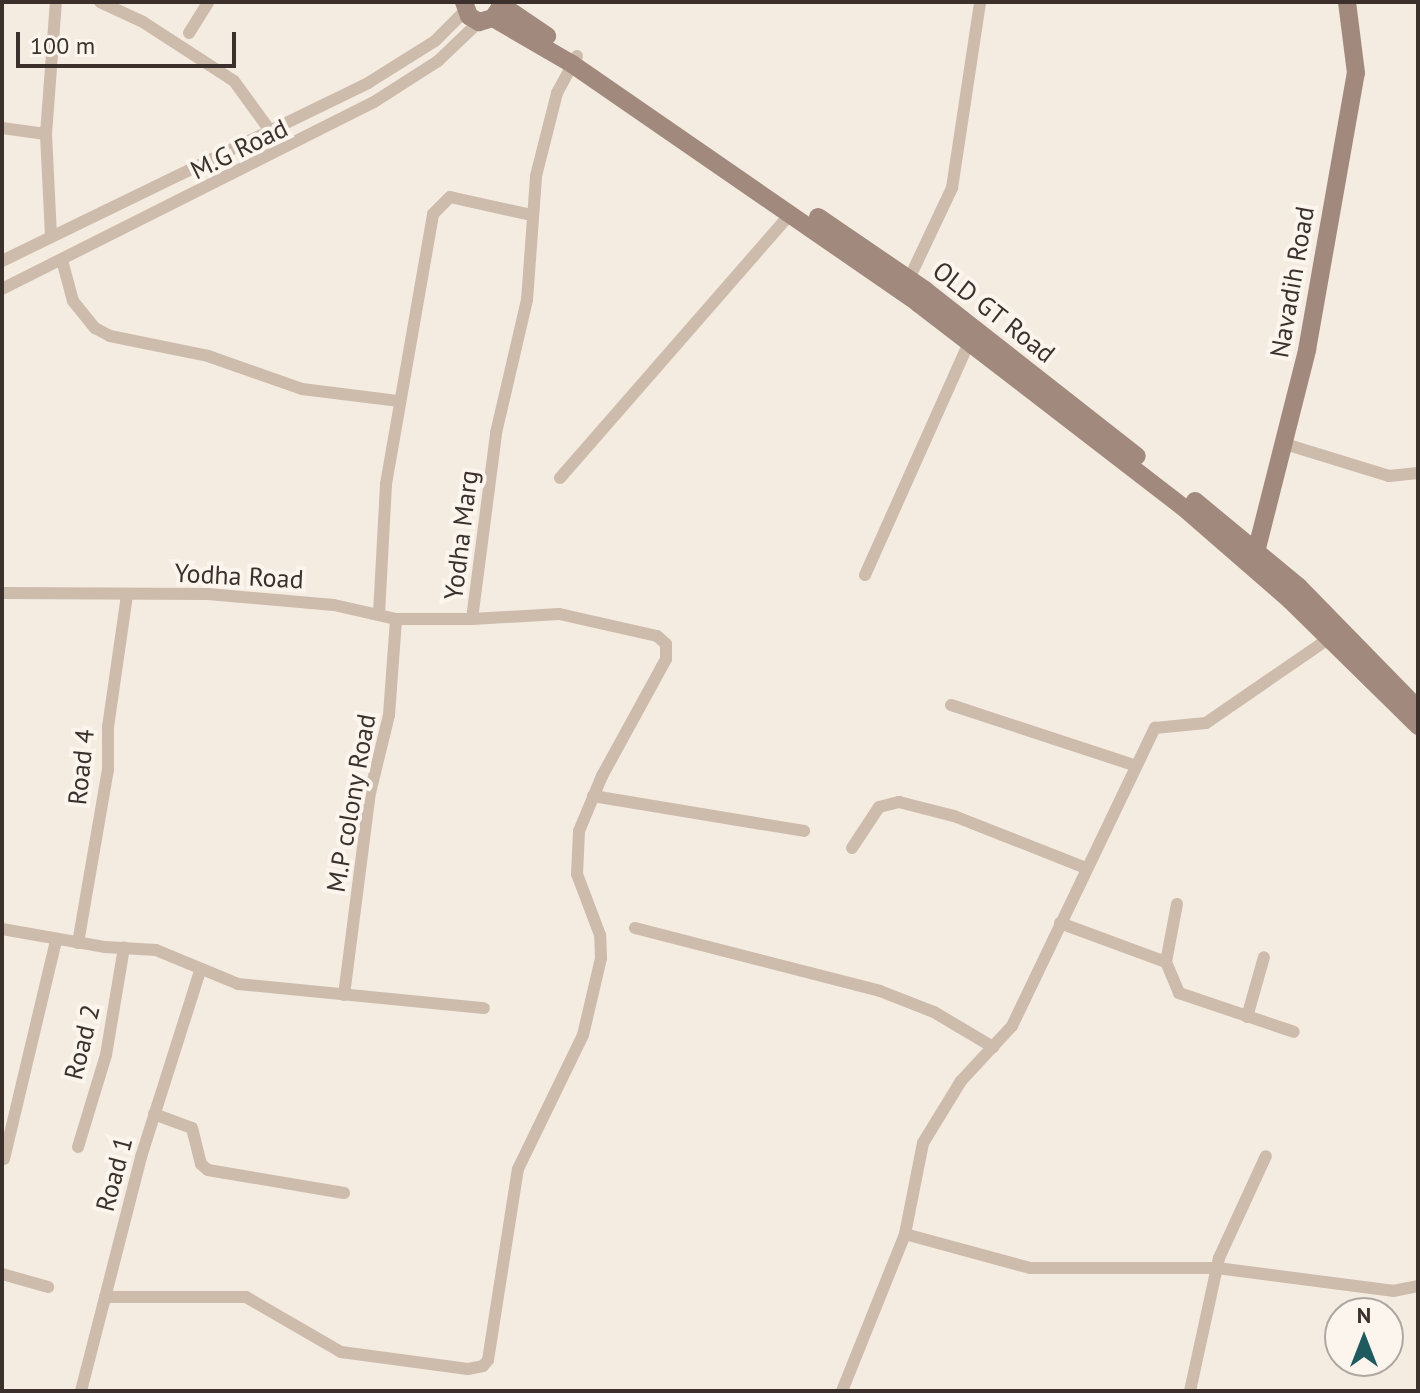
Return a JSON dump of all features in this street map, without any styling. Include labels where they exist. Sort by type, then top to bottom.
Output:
[{"type":"main road","name":"Navadih Road","points":[[1254,559],[1307,350],[1356,73],[1347,2]]},
{"type":"main road","name":"OLD GT Road","points":[[483,10],[574,60],[909,279],[1254,559],[1328,639],[1418,726]]},
{"type":"main road","name":"OLD GT Road","points":[[574,60],[791,213],[969,343],[1183,507],[1254,559],[1299,587],[1418,709]]},
{"type":"street","points":[[51,236],[46,134],[56,2]]},
{"type":"street","points":[[100,2],[143,22],[234,81],[271,132]]},
{"type":"street","points":[[189,33],[208,2]]},
{"type":"street","points":[[909,279],[952,188],[980,2]]},
{"type":"street","name":"M.G Road","points":[[2,261],[271,132],[403,63],[483,10]]},
{"type":"street","name":"M.G Road","points":[[2,289],[374,102],[438,61],[483,10]]},
{"type":"street","name":"Yodha Marg","points":[[105,1297],[246,1297],[316,1342],[341,1352],[446,1368],[483,1366],[492,1346],[518,1169],[583,1035],[601,958],[600,935],[575,852],[593,796],[666,659],[666,644],[657,636],[559,614],[472,619],[496,433],[527,300],[531,215],[542,146],[574,60]]},
{"type":"street","points":[[2,128],[46,134]]},
{"type":"street","points":[[379,614],[379,537],[399,401],[437,206],[450,197],[531,215]]},
{"type":"street","points":[[560,478],[791,213]]},
{"type":"street","points":[[62,260],[73,301],[95,328],[110,336],[208,356],[302,389],[399,401]]},
{"type":"street","points":[[865,575],[969,343]]},
{"type":"street","points":[[1285,444],[1389,476],[1418,473]]},
{"type":"street","name":"Yodha Road","points":[[2,593],[286,600],[396,619],[472,619]]},
{"type":"street","name":"Road 4","points":[[78,943],[108,770],[108,727],[127,595]]},
{"type":"street","name":"M.P colony Road","points":[[344,995],[370,793],[389,715],[396,619]]},
{"type":"street","points":[[842,1391],[905,1234],[923,1143],[961,1081],[1012,1026],[1134,765],[1155,728],[1206,723],[1328,639]]},
{"type":"street","points":[[951,705],[1134,765]]},
{"type":"street","points":[[593,796],[804,831]]},
{"type":"street","points":[[852,848],[879,807],[899,802],[954,816],[1086,868]]},
{"type":"street","points":[[1177,904],[1166,962],[1179,993],[1294,1032]]},
{"type":"street","points":[[1060,923],[1166,962]]},
{"type":"street","points":[[635,928],[880,991],[934,1012],[993,1047]]},
{"type":"street","points":[[2,929],[56,940],[174,954],[200,971],[238,984],[484,1008]]},
{"type":"street","points":[[4,1159],[56,940]]},
{"type":"street","name":"Road 2","points":[[78,1147],[106,1055],[124,947]]},
{"type":"street","points":[[1247,1017],[1264,957]]},
{"type":"street","name":"Road 1","points":[[81,1391],[154,1114],[200,971]]},
{"type":"street","points":[[154,1114],[192,1128],[199,1137],[201,1164],[208,1170],[344,1193]]},
{"type":"street","points":[[1190,1391],[1217,1268],[1266,1156]]},
{"type":"street","points":[[905,1234],[1030,1268],[1217,1268],[1393,1291],[1418,1286]]},
{"type":"street","points":[[2,1274],[48,1287]]}]
